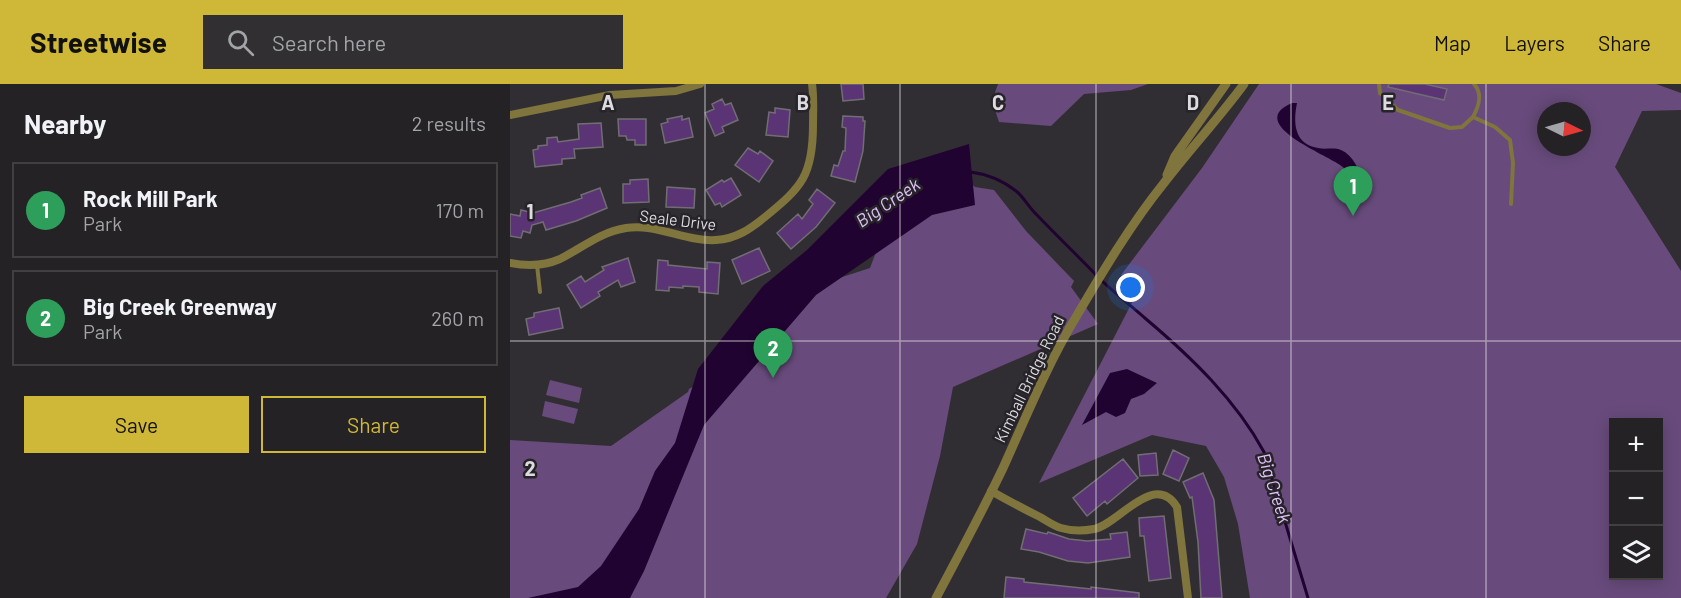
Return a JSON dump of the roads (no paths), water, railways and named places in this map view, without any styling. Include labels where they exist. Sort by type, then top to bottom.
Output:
[{"type":"street","points":[[510,115],[610,95],[676,92],[700,84]]},
{"type":"street","name":"Seale Drive","points":[[510,263],[537,264],[559,259],[600,236],[626,228],[640,227],[715,240],[728,239],[742,234],[787,199],[804,177],[813,150],[812,84]]},
{"type":"street","name":"Kimball Bridge Road","points":[[1164,183],[1175,156],[1226,84]]},
{"type":"street","name":"Kimball Bridge Road","points":[[936,598],[991,491],[1028,408],[1077,316],[1125,239],[1164,183],[1244,84]]},
{"type":"street","points":[[991,491],[1061,528],[1072,530],[1096,529],[1105,525],[1148,496],[1168,497],[1177,507],[1188,598]]},
{"type":"lane","points":[[1379,84],[1380,93],[1398,110],[1450,128],[1462,127],[1473,117],[1480,104],[1477,88],[1473,84]]},
{"type":"lane","points":[[1473,117],[1495,127],[1510,140],[1513,163],[1511,204]]},
{"type":"lane","points":[[537,264],[540,292]]},
{"type":"water","points":[[1292,103],[1297,103],[1295,118],[1297,132],[1304,142],[1318,148],[1341,150],[1352,159],[1363,180],[1357,191],[1352,189],[1343,167],[1283,130],[1278,120],[1280,111]]},
{"type":"water","points":[[969,144],[975,205],[932,215],[816,295],[704,425],[644,571],[630,598],[528,598],[578,587],[601,566],[639,509],[655,471],[675,443],[698,369],[763,286],[807,250],[888,169]]},
{"type":"water","points":[[1127,369],[1157,383],[1144,394],[1131,399],[1125,413],[1116,417],[1106,412],[1082,425],[1110,373]]},
{"type":"waterway","name":"Big Creek","points":[[970,172],[994,178],[1019,193],[1034,212],[1101,280],[1179,348],[1226,397],[1264,452],[1308,598]]},
{"type":"place","name":"Rock Mill Park","points":[[1353,216]]},
{"type":"place","name":"Big Creek Greenway","points":[[773,378]]}]
